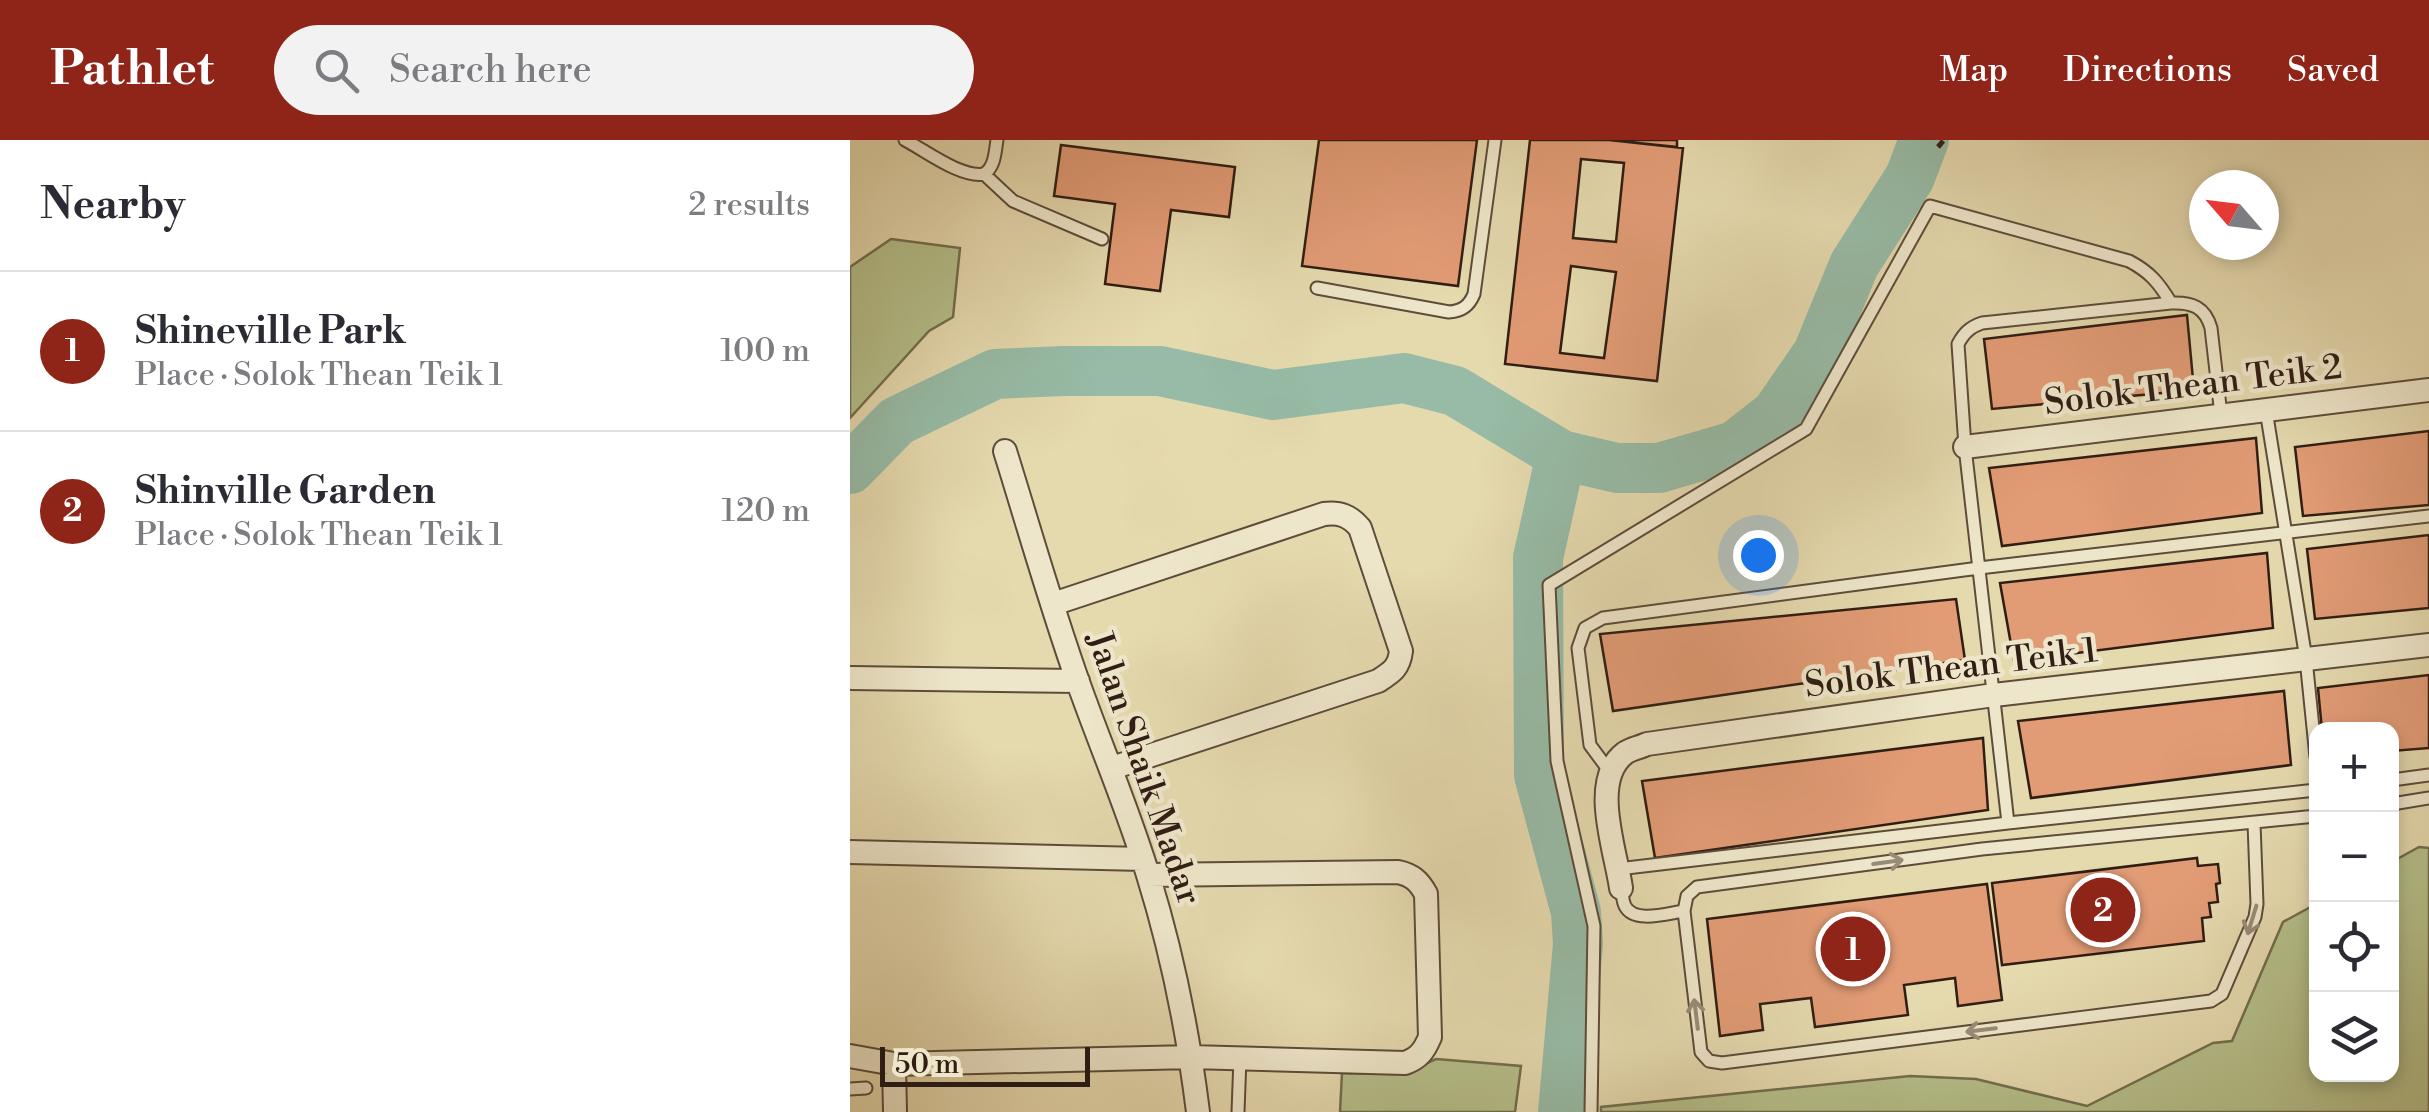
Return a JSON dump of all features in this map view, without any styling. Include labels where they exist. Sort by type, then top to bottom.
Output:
[{"type":"street","name":"Solok Thean Teik 2","points":[[1965,446],[2429,390]]},
{"type":"street","name":"Jalan Shaik Madar","points":[[1005,451],[1078,681],[1146,867],[1167,942],[1198,1112]]},
{"type":"street","points":[[1053,604],[1324,514],[1344,515],[1360,528],[1401,650],[1394,671],[1378,681],[1112,768]]},
{"type":"street","name":"Solok Thean Teik 1","points":[[1610,773],[1625,753],[1648,744],[1994,695],[2429,645]]},
{"type":"street","points":[[850,678],[1078,681]]},
{"type":"street","points":[[1610,773],[1604,797],[1620,878]]},
{"type":"street","points":[[850,852],[1146,867],[1409,874],[1426,894],[1430,1037],[1425,1049],[1405,1063],[1191,1057],[894,1064],[850,1056]]},
{"type":"street","points":[[894,1064],[895,1112]]},
{"type":"lane","points":[[905,140],[975,176],[990,170],[997,140]]},
{"type":"lane","points":[[1316,288],[1449,312],[1465,308],[1474,294],[1495,140]]},
{"type":"lane","points":[[984,174],[1013,201],[1102,238]]},
{"type":"lane","points":[[1591,1112],[1594,926],[1558,761],[1549,586],[1806,429],[1930,206],[2130,261],[2158,281],[2170,303]]},
{"type":"lane","points":[[2008,823],[1965,446],[1957,356],[1963,334],[1982,323],[2192,304],[2208,318],[2211,328],[2221,415]]},
{"type":"lane","points":[[2266,410],[2312,722]]},
{"type":"lane","points":[[1610,773],[1590,745],[1578,648],[1585,628],[1603,618],[1979,568],[2429,516]]},
{"type":"lane","points":[[2399,779],[2429,775]]},
{"type":"lane","points":[[1684,910],[1632,914],[1625,906],[1620,878],[2008,823],[2309,791]]},
{"type":"lane","points":[[2399,803],[2429,798]]},
{"type":"lane","points":[[2254,823],[2255,917],[2222,994],[2210,1001],[1722,1063],[1709,1061],[1700,1052],[1684,910],[1687,896],[1697,887],[1982,849],[2309,817]]},
{"type":"lane","points":[[1238,1112],[1240,1058]]},
{"type":"lane","points":[[850,1088],[866,1088]]},
{"type":"path","points":[[1938,147],[1944,140]]},
{"type":"green space","points":[[891,239],[960,248],[953,317],[929,331],[850,418],[850,267]]},
{"type":"green space","points":[[2419,847],[2429,848],[2429,1112],[1601,1112],[1601,1107],[1910,1076],[1976,1079],[2087,1106],[2213,1043],[2232,1041],[2283,922],[2309,908],[2309,1082],[2399,1082],[2399,858]]},
{"type":"green space","points":[[1436,1059],[1521,1066],[1515,1112],[1340,1112],[1342,1073],[1393,1074]]},
{"type":"building","points":[[1319,140],[1477,140],[1458,286],[1302,266]]},
{"type":"building","points":[[1530,140],[1609,140],[1683,148],[1657,381],[1505,364]],"holes":[[[1581,159],[1624,163],[1616,242],[1573,238]],[[1571,266],[1616,272],[1604,358],[1560,353]]]},
{"type":"building","points":[[1609,140],[1677,140],[1677,147]]},
{"type":"building","points":[[1061,145],[1235,167],[1229,217],[1171,210],[1160,291],[1105,284],[1115,204],[1054,196]]},
{"type":"building","points":[[2187,315],[2194,390],[1992,409],[1984,339]]},
{"type":"building","points":[[2429,431],[2429,505],[2303,516],[2295,447]]},
{"type":"building","points":[[2256,438],[2262,513],[2002,546],[1989,468]]},
{"type":"building","points":[[2429,535],[2429,608],[2315,619],[2307,549]]},
{"type":"building","points":[[2267,553],[2273,628],[2014,661],[2000,583]]},
{"type":"building","points":[[1956,599],[1965,660],[1613,711],[1600,634]]},
{"type":"building","points":[[2429,675],[2429,748],[2399,750],[2399,722],[2321,722],[2318,688]]},
{"type":"building","points":[[2284,691],[2291,765],[2031,798],[2018,721]]},
{"type":"building","points":[[1983,738],[1988,810],[1655,858],[1642,781]]},
{"type":"building","points":[[2197,858],[2198,866],[2218,864],[2220,883],[2216,884],[2218,902],[2209,903],[2211,917],[2202,918],[2204,941],[2002,965],[1992,883]]},
{"type":"building","points":[[1987,884],[2002,1000],[1958,1006],[1955,978],[1904,985],[1908,1015],[1815,1027],[1811,998],[1760,1004],[1763,1030],[1720,1036],[1707,919]]},
{"type":"waterway","points":[[850,469],[897,421],[995,374],[1064,371],[1160,371],[1273,395],[1404,378],[1455,391],[1561,455],[1617,468],[1659,468],[1735,446],[1776,414],[1818,353],[1854,265],[1910,177],[1924,140]]},
{"type":"waterway","points":[[1561,455],[1538,558],[1539,775],[1576,912],[1578,944],[1563,1112]]},
{"type":"place","name":"Shinville Garden","points":[[2103,910]]},
{"type":"place","name":"Shineville Park","points":[[1853,949]]}]
